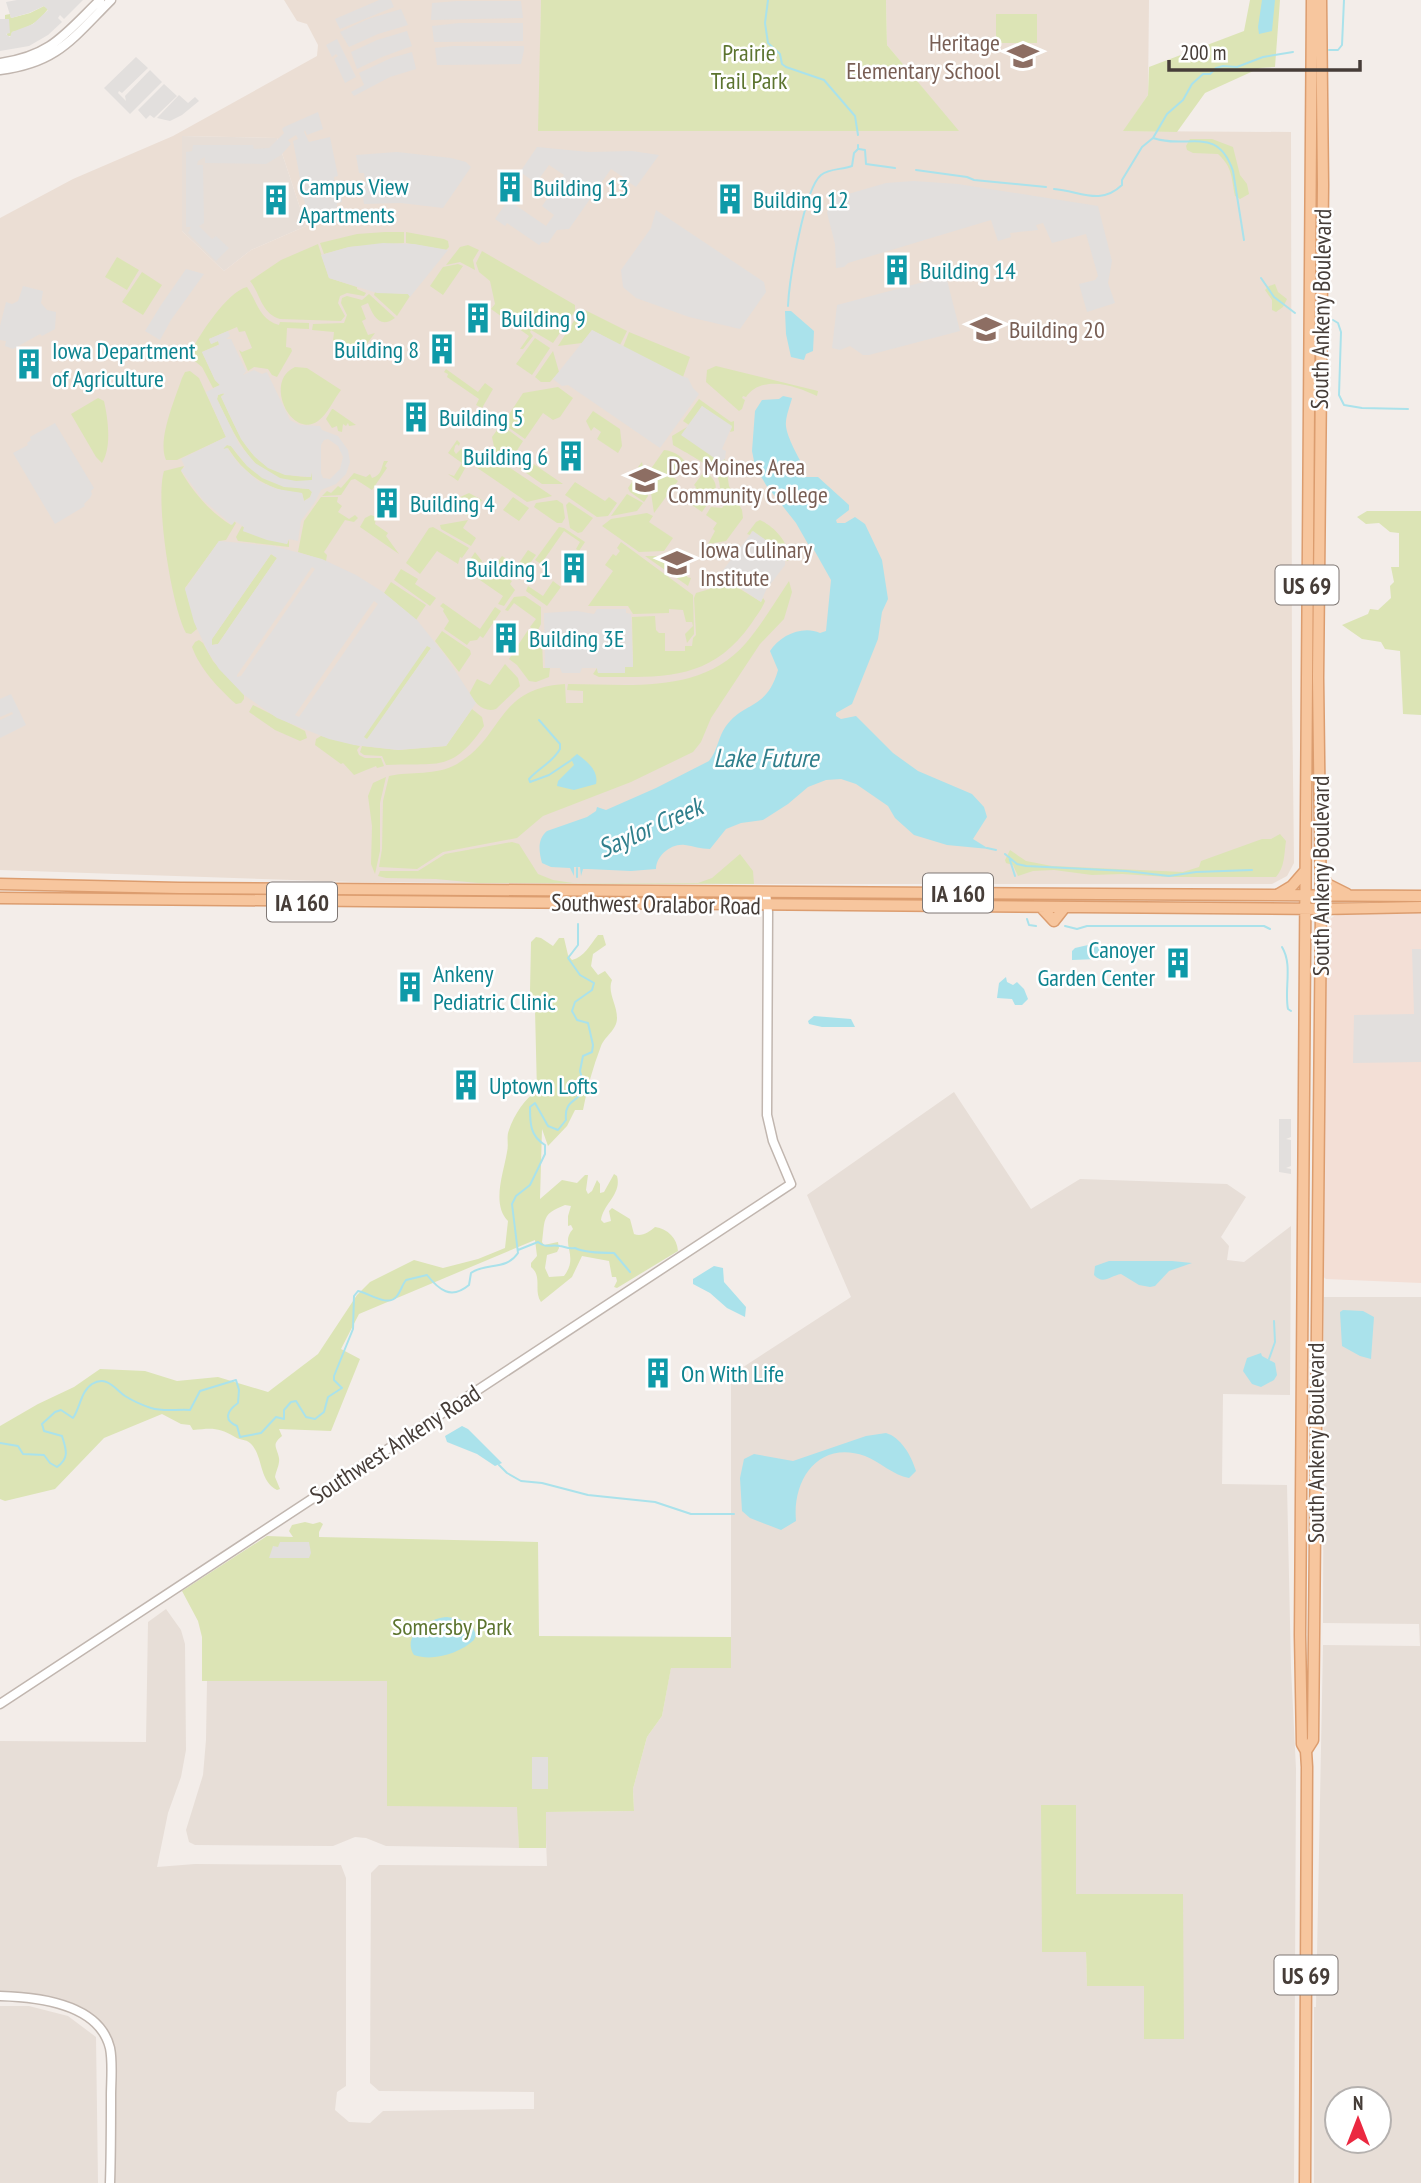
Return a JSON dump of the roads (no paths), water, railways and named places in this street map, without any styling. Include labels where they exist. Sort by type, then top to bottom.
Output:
[{"type":"main road","name":"South Ankeny Boulevard","points":[[1306,1751],[1312,1740],[1313,895],[1305,870],[1312,0]]},
{"type":"main road","name":"South Ankeny Boulevard","points":[[1306,2183],[1307,1767],[1306,1751],[1302,1744],[1300,1635],[1313,895],[1321,870],[1321,0]]},
{"type":"main road","points":[[1308,525],[1320,526]]},
{"type":"main road","points":[[1276,895],[1292,886],[1305,870]]},
{"type":"main road","points":[[1321,870],[1327,884],[1353,896]]},
{"type":"main road","name":"Southwest Oralabor Road","points":[[0,884],[179,888],[1313,895]]},
{"type":"main road","name":"IA 160","points":[[1313,895],[1421,896]]},
{"type":"main road","name":"Southwest Oralabor Road","points":[[0,898],[1313,909]]},
{"type":"main road","name":"IA 160","points":[[1313,909],[1421,907]]},
{"type":"street","points":[[0,63],[28,58],[50,48],[100,0]]},
{"type":"street","points":[[0,70],[31,65],[51,56],[111,0]]},
{"type":"street","points":[[765,905],[766,892]]},
{"type":"street","name":"Southwest Ankeny Road","points":[[0,1704],[791,1184],[773,1141],[767,1115],[767,1021],[762,982],[765,905]]},
{"type":"street","points":[[0,1996],[51,2000],[72,2008],[101,2031],[109,2044],[112,2064],[110,2183]]},
{"type":"water","points":[[1262,0],[1275,0],[1272,31],[1259,34],[1258,27]]},
{"type":"water","points":[[785,311],[791,311],[814,331],[813,351],[806,354],[804,360],[791,357]]},
{"type":"water","name":"Lake Future","points":[[783,396],[792,398],[786,426],[804,467],[801,475],[818,477],[849,505],[849,510],[836,520],[837,523],[845,523],[855,517],[865,524],[882,560],[888,599],[882,612],[878,639],[852,704],[836,713],[836,716],[841,719],[856,716],[893,753],[918,771],[972,794],[984,807],[987,817],[973,839],[989,849],[947,845],[914,835],[895,818],[888,806],[856,784],[841,779],[826,780],[808,787],[763,820],[741,823],[726,829],[710,849],[685,845],[670,848],[661,855],[656,869],[583,869],[581,876],[580,867],[574,867],[574,876],[570,868],[551,867],[542,863],[540,842],[547,831],[587,817],[596,811],[597,807],[606,810],[709,761],[726,726],[768,692],[778,670],[770,651],[774,645],[799,631],[826,631],[831,580],[796,523],[766,485],[755,466],[752,451],[755,411],[762,400],[779,399]]},
{"type":"water","points":[[577,754],[594,771],[596,784],[574,790],[557,786],[558,781],[574,765],[571,759]]},
{"type":"water","points":[[1088,945],[1100,947],[1104,953],[1098,959],[1072,960],[1072,951],[1075,948]]},
{"type":"water","points":[[1006,977],[1007,982],[1013,985],[1017,982],[1024,989],[1028,999],[1022,1005],[1015,1005],[1012,999],[997,998],[999,983]]},
{"type":"water","points":[[814,1016],[851,1019],[855,1027],[822,1027],[809,1024],[808,1021]]},
{"type":"water","points":[[1109,1261],[1192,1263],[1169,1271],[1155,1286],[1150,1287],[1139,1285],[1121,1274],[1104,1280],[1097,1278],[1094,1275],[1095,1266]]},
{"type":"water","points":[[714,1266],[723,1268],[724,1282],[746,1307],[745,1317],[693,1284],[693,1279]]},
{"type":"water","points":[[1363,1311],[1374,1317],[1371,1359],[1342,1346],[1340,1312]]},
{"type":"water","points":[[1261,1353],[1275,1363],[1277,1375],[1274,1380],[1261,1387],[1252,1384],[1243,1371],[1247,1358]]},
{"type":"water","points":[[462,1426],[502,1463],[495,1466],[477,1454],[447,1442],[445,1436]]},
{"type":"water","points":[[886,1433],[900,1442],[911,1458],[916,1471],[909,1478],[865,1456],[849,1452],[834,1453],[822,1458],[804,1478],[796,1505],[796,1521],[781,1530],[750,1518],[742,1511],[740,1478],[744,1459],[754,1454],[793,1461],[866,1436]]},
{"type":"water","points":[[447,1617],[472,1625],[476,1635],[474,1640],[461,1649],[438,1657],[414,1655],[411,1641],[414,1634],[425,1624]]},
{"type":"waterway","name":"Saylor Creek","points":[[768,0],[765,23],[768,43],[780,54],[782,64],[786,67],[824,80],[855,116],[858,135]]},
{"type":"waterway","points":[[1329,50],[1338,50],[1342,45],[1344,0]]},
{"type":"waterway","points":[[1054,189],[1090,196],[1106,195],[1114,191],[1122,185],[1122,180],[1142,147],[1153,138],[1167,114],[1183,100],[1192,84],[1203,74],[1210,74],[1223,66],[1237,67],[1263,57],[1293,52]]},
{"type":"waterway","points":[[1153,138],[1166,141],[1200,141],[1219,148],[1233,171],[1244,240]]},
{"type":"waterway","name":"Saylor Creek","points":[[788,306],[798,237],[815,184],[825,173],[852,166],[858,145]]},
{"type":"waterway","points":[[859,149],[865,150],[866,164],[895,168]]},
{"type":"waterway","points":[[916,170],[974,180],[1046,187]]},
{"type":"waterway","points":[[1261,278],[1274,297],[1295,313]]},
{"type":"waterway","points":[[1333,320],[1338,323],[1341,332],[1339,395],[1344,405],[1408,409]]},
{"type":"waterway","points":[[477,459],[483,462]]},
{"type":"waterway","points":[[539,720],[560,744],[560,749],[554,758],[529,779],[530,782],[549,775],[573,759]]},
{"type":"waterway","points":[[987,848],[996,850]]},
{"type":"waterway","points":[[1005,854],[1017,864],[1026,866],[1169,876],[1252,870]]},
{"type":"waterway","points":[[1009,857],[1015,876]]},
{"type":"waterway","name":"Saylor Creek","points":[[577,868],[577,877]]},
{"type":"waterway","points":[[1027,919],[1029,925],[1036,926]]},
{"type":"waterway","name":"Saylor Creek","points":[[0,1443],[18,1446],[23,1454],[44,1455],[57,1467],[65,1457],[66,1449],[62,1436],[44,1431],[42,1424],[61,1410],[73,1418],[88,1387],[102,1381],[131,1400],[151,1408],[190,1410],[200,1391],[236,1380],[239,1390],[238,1403],[231,1409],[228,1418],[237,1426],[240,1437],[261,1433],[276,1417],[284,1419],[284,1410],[291,1402],[296,1401],[306,1417],[315,1419],[324,1412],[328,1397],[342,1388],[334,1380],[334,1376],[353,1329],[354,1296],[358,1291],[389,1301],[397,1296],[406,1280],[427,1275],[441,1289],[457,1292],[469,1285],[471,1273],[513,1259],[518,1253],[512,1204],[516,1196],[530,1185],[545,1154],[545,1145],[536,1138],[532,1129],[530,1107],[535,1103],[548,1126],[558,1130],[566,1120],[568,1106],[585,1090],[580,1071],[583,1056],[592,1052],[593,1045],[588,1023],[577,1020],[572,1011],[575,1002],[592,990],[594,983],[580,975],[568,958],[578,945],[578,924]]},
{"type":"waterway","points":[[1065,926],[1077,929],[1087,926],[1264,926],[1270,929]]},
{"type":"waterway","points":[[1282,947],[1287,961],[1287,1001],[1291,1011]]},
{"type":"waterway","points":[[518,1250],[538,1242],[546,1246],[614,1253],[630,1272]]},
{"type":"waterway","points":[[1269,1359],[1275,1342],[1274,1321]]},
{"type":"waterway","points":[[499,1465],[521,1481],[542,1483],[588,1495],[655,1502],[691,1514],[734,1514]]},
{"type":"place","name":"Heritage Elementary School","points":[[1023,56]]},
{"type":"place","name":"Building 13","points":[[510,187]]},
{"type":"place","name":"Building 12","points":[[730,199]]},
{"type":"place","name":"Campus View Apartments","points":[[276,200]]},
{"type":"place","name":"Building 14","points":[[897,270]]},
{"type":"place","name":"Building 9","points":[[478,318]]},
{"type":"place","name":"Building 20","points":[[986,329]]},
{"type":"place","name":"Building 8","points":[[442,349]]},
{"type":"place","name":"Iowa Department of Agriculture","points":[[29,364]]},
{"type":"place","name":"Building 5","points":[[416,417]]},
{"type":"place","name":"Building 6","points":[[571,456]]},
{"type":"place","name":"Des Moines Area Community College","points":[[645,480]]},
{"type":"place","name":"Building 4","points":[[387,503]]},
{"type":"place","name":"Iowa Culinary Institute","points":[[677,563]]},
{"type":"place","name":"Building 1","points":[[574,568]]},
{"type":"place","name":"Building 3E","points":[[506,638]]},
{"type":"place","name":"Canoyer Garden Center","points":[[1178,963]]},
{"type":"place","name":"Ankeny Pediatric Clinic","points":[[410,987]]},
{"type":"place","name":"Uptown Lofts","points":[[466,1085]]},
{"type":"place","name":"On With Life","points":[[658,1373]]},
{"type":"park label","name":"Prairie Trail Park","points":[[749,66]]},
{"type":"park label","name":"Somersby Park","points":[[452,1626]]}]
